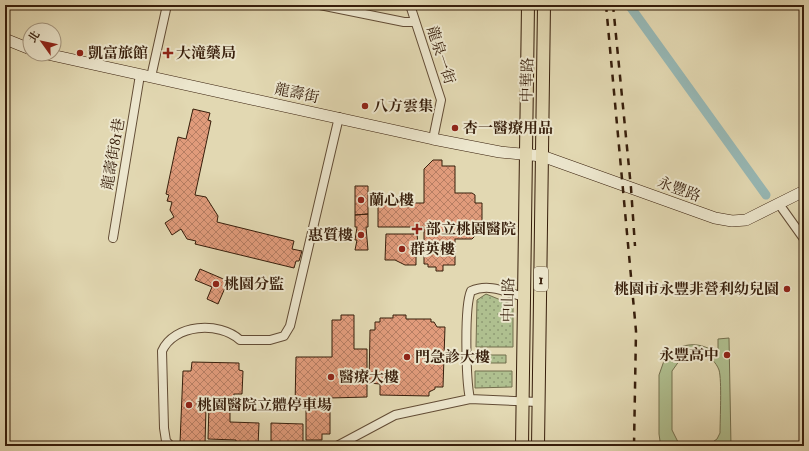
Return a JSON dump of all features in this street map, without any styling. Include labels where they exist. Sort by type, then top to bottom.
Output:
[{"type":"main road","name":"中華路","points":[[524,155],[528,82],[528,5]]},
{"type":"main road","name":"中華路","points":[[542,156],[544,5]]},
{"type":"main road","name":"中山路","points":[[522,446],[524,155]]},
{"type":"main road","name":"1","points":[[538,446],[542,156]]},
{"type":"street","name":"龍壽街81巷","points":[[113,238],[146,76],[167,5]]},
{"type":"street","points":[[320,5],[404,22],[415,22]]},
{"type":"street","name":"龍泉一街","points":[[410,5],[441,100],[433,139]]},
{"type":"street","points":[[5,40],[22,46]]},
{"type":"street","name":"龍壽街","points":[[62,57],[339,117],[433,139],[500,152],[542,156]]},
{"type":"street","points":[[171,446],[166,441],[164,428],[162,351],[166,342],[173,336],[199,327],[233,334],[240,340],[270,340],[284,336],[290,326],[339,117]]},
{"type":"street","name":"永豐路","points":[[542,156],[715,218],[732,221],[746,220],[804,191]]},
{"type":"street","points":[[780,204],[804,239]]},
{"type":"street","points":[[470,400],[468,387],[468,298],[471,291],[481,287],[488,287],[524,297]]},
{"type":"street","points":[[338,446],[395,415],[470,400],[523,400],[538,402]]},
{"type":"green space","points":[[486,294],[513,305],[513,347],[476,347],[477,300]]},
{"type":"green space","points":[[729,338],[731,446],[707,446],[717,439],[720,433],[720,375],[719,370],[713,360],[704,355],[693,354],[682,357],[672,371],[672,430],[680,446],[663,446],[660,441],[659,434],[659,375],[666,355],[679,348],[692,345],[705,347],[718,354],[718,339]]},
{"type":"green space","points":[[483,355],[506,355],[506,363],[483,363]]},
{"type":"green space","points":[[475,371],[512,371],[512,387],[475,388]]},
{"type":"building","points":[[193,109],[210,113],[208,120],[211,121],[195,195],[206,197],[218,216],[217,222],[294,241],[292,249],[302,251],[299,261],[296,261],[294,268],[195,244],[196,241],[187,239],[181,229],[172,235],[165,223],[174,217],[170,210],[172,202],[167,201],[169,195],[166,194],[178,137],[186,139]]},
{"type":"building","points":[[433,160],[442,160],[442,166],[455,166],[455,193],[472,193],[475,195],[475,203],[482,203],[482,231],[475,231],[475,236],[472,239],[455,239],[455,265],[443,265],[443,271],[436,271],[436,267],[428,267],[428,264],[424,264],[424,227],[378,227],[378,203],[424,203],[424,169]]},
{"type":"building","name":"蘭心樓","points":[[355,186],[368,186],[368,214],[355,215]]},
{"type":"building","name":"惠質樓","points":[[368,214],[368,227],[366,227],[368,250],[355,250],[357,227],[355,227],[355,215]]},
{"type":"building","name":"群英樓","points":[[386,234],[417,234],[419,255],[416,255],[416,265],[405,265],[395,260],[385,260]]},
{"type":"building","name":"桃園分監","points":[[200,269],[228,281],[218,304],[207,299],[212,287],[195,280]]},
{"type":"building","name":"醫療大樓","points":[[341,315],[354,315],[354,349],[367,349],[367,397],[330,398],[330,434],[322,434],[322,440],[306,440],[306,406],[295,406],[296,357],[332,357],[332,320],[341,320]]},
{"type":"building","name":"門急診大樓","points":[[393,315],[406,315],[406,319],[431,319],[431,322],[434,322],[437,327],[445,327],[443,387],[435,387],[435,389],[429,392],[429,396],[380,395],[380,384],[369,383],[370,330],[375,330],[375,322],[380,322],[380,318],[393,318]]},
{"type":"building","name":"桃園醫院立體停車場","points":[[192,362],[239,363],[239,370],[243,371],[242,394],[234,394],[233,401],[205,400],[205,403],[197,403],[197,407],[206,407],[205,444],[180,443],[183,371],[191,371]]},
{"type":"building","points":[[217,404],[225,404],[225,407],[230,407],[230,422],[259,423],[258,446],[236,446],[236,440],[208,439],[209,406],[217,406]]},
{"type":"building","points":[[271,423],[303,424],[303,442],[291,442],[291,446],[271,446]]},
{"type":"waterway","points":[[629,5],[766,195]]},
{"type":"railway","points":[[606,5],[636,331],[634,446]]},
{"type":"railway","points":[[613,5],[631,188],[635,246]]},
{"type":"place","name":"凱富旅館","points":[[80,53]]},
{"type":"place","name":"大滝藥局","points":[[168,53]]},
{"type":"place","name":"八方雲集","points":[[365,106]]},
{"type":"place","name":"杏一醫療用品","points":[[455,128]]},
{"type":"place","name":"蘭心樓","points":[[361,200]]},
{"type":"place","name":"部立桃園醫院","points":[[417,229]]},
{"type":"place","name":"惠質樓","points":[[361,235]]},
{"type":"place","name":"群英樓","points":[[402,249]]},
{"type":"place","name":"桃園分監","points":[[216,284]]},
{"type":"place","name":"桃園市永豐非營利幼兒園","points":[[787,289]]},
{"type":"place","name":"永豐高中","points":[[727,355]]},
{"type":"place","name":"門急診大樓","points":[[407,357]]},
{"type":"place","name":"醫療大樓","points":[[331,377]]},
{"type":"place","name":"桃園醫院立體停車場","points":[[189,405]]}]
